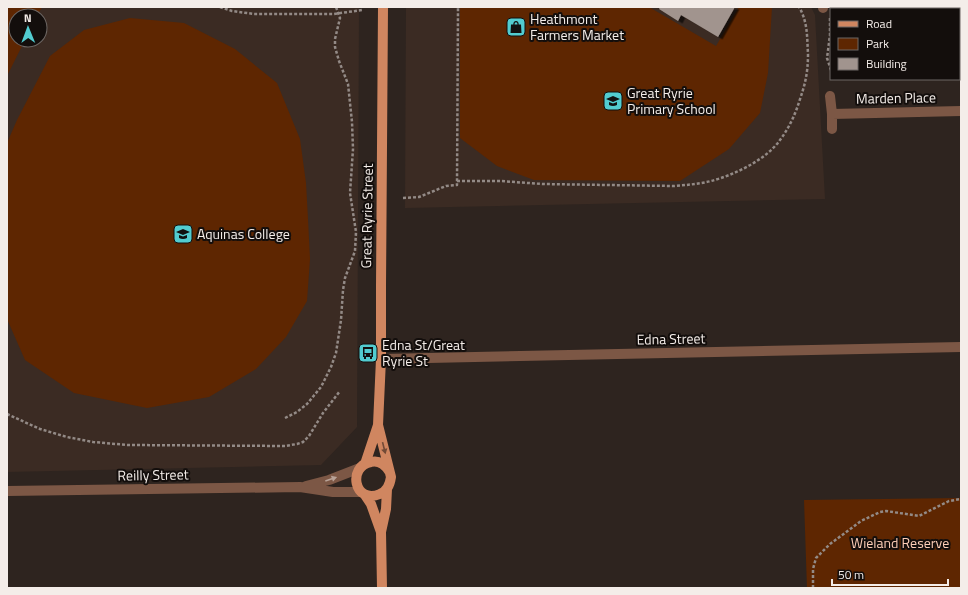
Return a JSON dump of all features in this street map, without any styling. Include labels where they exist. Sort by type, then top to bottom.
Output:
[{"type":"main road","name":"Great Ryrie Street","points":[[383,7],[381,359],[378,425],[389,471]]},
{"type":"main road","name":"Great Ryrie Street","points":[[363,466],[378,425]]},
{"type":"main road","points":[[363,494],[377,496],[382,494],[387,489],[390,484],[391,477],[385,466],[374,461],[363,466],[357,473],[356,477],[358,487],[363,494],[371,504],[381,532]]},
{"type":"main road","points":[[382,588],[381,532],[386,509],[387,489]]},
{"type":"street","points":[[830,96],[832,129]]},
{"type":"street","name":"Marden Place","points":[[832,114],[961,111]]},
{"type":"street","name":"Edna Street","points":[[381,359],[961,347]]},
{"type":"street","name":"Reilly Street","points":[[300,487],[329,480],[363,466]]},
{"type":"street","name":"Reilly Street","points":[[7,491],[300,487],[333,492],[363,494]]},
{"type":"path","points":[[220,7],[232,11],[254,14],[339,14],[362,10]]},
{"type":"path","points":[[285,418],[307,404],[321,387],[332,367],[336,353],[345,278],[355,251],[356,232],[350,193],[353,149],[350,98],[348,84],[339,61],[335,39],[340,23],[339,14],[336,7]]},
{"type":"path","points":[[403,198],[419,197],[446,186],[457,185],[458,7]]},
{"type":"path","points":[[457,181],[674,186],[712,181],[739,171],[770,152],[780,141],[796,112],[808,73],[807,27],[799,7]]},
{"type":"path","points":[[823,8],[830,18],[830,47],[826,58],[830,66]]},
{"type":"path","points":[[7,414],[40,429],[67,437],[93,442],[128,445],[285,446],[297,444],[306,439],[340,391]]},
{"type":"path","points":[[813,588],[813,568],[816,558],[830,544],[861,521],[880,512],[886,511],[919,516],[949,501],[961,499]]},
{"type":"shaded area","name":"Aquinas College","points":[[7,7],[359,7],[357,427],[321,465],[7,472]]},
{"type":"shaded area","name":"Great Ryrie Primary School","points":[[406,7],[811,7],[815,15],[825,199],[405,208]]},
{"type":"green space","points":[[7,7],[42,7],[8,8],[8,48],[21,48],[7,76]]},
{"type":"green space","points":[[460,7],[649,7],[716,46],[739,7],[772,7],[768,73],[760,113],[729,149],[680,181],[534,180],[497,166],[460,138]]},
{"type":"green space","name":"Aquinas College","points":[[130,18],[184,23],[235,49],[277,83],[300,139],[306,183],[310,259],[307,301],[286,337],[256,369],[209,397],[147,408],[74,393],[25,360],[7,319],[7,143],[17,120],[50,56],[84,30]]},
{"type":"green space","name":"Wieland Reserve","points":[[961,498],[961,588],[807,588],[804,500]]},
{"type":"building","points":[[660,7],[735,7],[718,37],[681,15],[678,21],[659,9]]},
{"type":"place","name":"Heathmont Farmers Market","points":[[516,27]]},
{"type":"place","name":"Great Ryrie Primary School","points":[[613,101]]},
{"type":"place","name":"Aquinas College","points":[[183,234]]},
{"type":"place","name":"Edna St/Great Ryrie St","points":[[368,353]]}]
